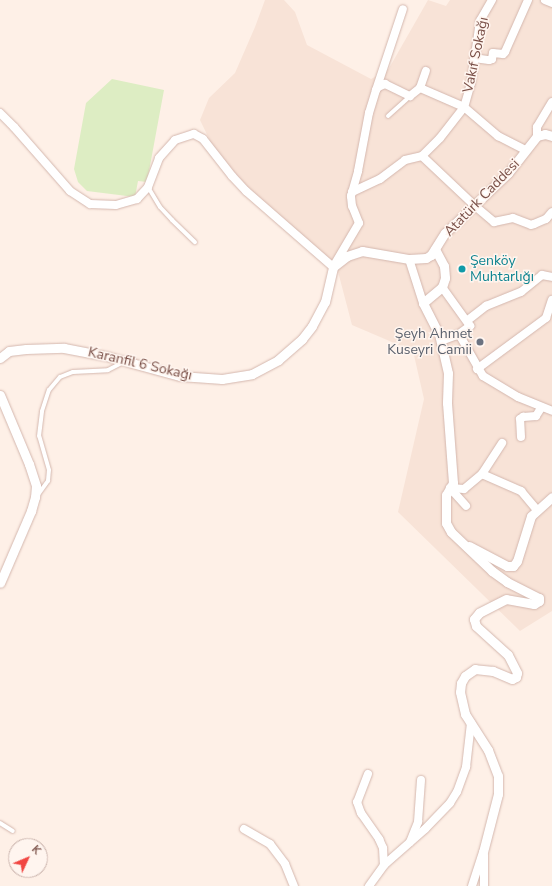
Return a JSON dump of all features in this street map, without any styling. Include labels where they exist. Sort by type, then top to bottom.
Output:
[{"type":"street","name":"Vakıf Sokağı","points":[[492,0],[480,21],[470,88],[464,107],[498,136],[526,150]]},
{"type":"street","points":[[474,58],[489,60],[492,58],[493,53],[503,54],[505,52],[528,0]]},
{"type":"street","points":[[544,0],[552,3]]},
{"type":"street","points":[[333,267],[359,223],[352,206],[352,192],[358,171],[369,113],[403,9]]},
{"type":"street","points":[[376,90],[378,87],[385,84],[410,96],[420,88],[426,71]]},
{"type":"street","points":[[352,192],[380,179],[405,160],[422,156],[440,138],[464,107],[420,88]]},
{"type":"street","points":[[552,102],[537,127],[537,136],[545,134],[552,136]]},
{"type":"street","points":[[0,113],[70,191],[90,204],[116,205],[133,201],[148,187],[159,158],[175,140],[194,134],[203,138],[232,176],[246,191],[333,267]]},
{"type":"street","name":"Atatürk Caddesi","points":[[409,259],[426,258],[436,249],[453,225],[475,206],[508,173],[537,136]]},
{"type":"street","points":[[422,156],[494,222],[513,218],[531,225],[546,219],[552,212]]},
{"type":"street","points":[[423,304],[442,287],[445,278],[444,266],[436,249]]},
{"type":"street","points":[[333,267],[347,256],[362,251],[409,259],[423,304],[441,341],[448,373],[447,410],[453,480],[446,499],[446,523],[451,532],[499,577],[539,598],[539,601],[534,604],[506,599],[475,616],[474,623],[476,626],[508,655],[515,665],[517,673],[516,677],[512,679],[493,671],[481,668],[475,669],[465,676],[461,683],[460,692],[465,714],[488,750],[495,764],[498,776],[498,794],[483,852],[472,886]]},
{"type":"street","name":"Karanfil 6 Sokağı","points":[[0,358],[9,351],[46,348],[83,351],[180,376],[202,378],[240,377],[264,369],[292,349],[312,326],[325,302],[333,267]]},
{"type":"street","points":[[468,320],[491,303],[521,292],[542,275],[552,277]]},
{"type":"street","points":[[441,341],[470,327],[468,320],[442,287]]},
{"type":"street","points":[[477,370],[546,318],[552,300]]},
{"type":"street","points":[[458,334],[477,370],[483,376],[518,397],[541,408],[552,411]]},
{"type":"street","points":[[0,395],[34,476],[35,498],[0,583]]},
{"type":"street","points":[[521,437],[520,419],[523,417],[536,416],[541,408]]},
{"type":"street","points":[[450,488],[464,489],[482,474],[502,443]]},
{"type":"street","points":[[482,474],[521,491],[537,510]]},
{"type":"street","points":[[450,488],[466,506]]},
{"type":"street","points":[[462,542],[507,566],[512,566],[517,561],[531,516],[552,497]]},
{"type":"street","points":[[369,886],[384,865],[409,844],[438,816],[457,792],[466,767],[470,723]]},
{"type":"street","points":[[368,774],[356,802],[361,813],[379,839],[383,848],[384,865]]},
{"type":"street","points":[[409,844],[418,822],[421,780]]},
{"type":"street","points":[[244,829],[270,844],[285,864],[294,886]]},
{"type":"street","points":[[483,852],[485,874],[484,886]]},
{"type":"lane","points":[[388,116],[410,96]]},
{"type":"lane","points":[[148,187],[160,207],[195,242]]},
{"type":"lane","points":[[35,498],[48,481],[49,470],[39,436],[42,411],[49,390],[60,377],[73,372],[114,369],[126,361]]},
{"type":"lane","points":[[0,823],[13,831]]},
{"type":"shaded area","points":[[265,0],[284,0],[295,12],[307,45],[371,79],[388,70],[428,0],[446,6],[450,0],[552,0],[552,611],[520,631],[398,512],[424,399],[413,351],[352,325],[336,264],[247,189],[214,149],[200,120],[209,98],[235,73]]},
{"type":"green space","points":[[112,79],[164,90],[147,182],[138,181],[135,197],[87,191],[78,182],[74,169],[86,103]]},
{"type":"place","name":"Şenköy Muhtarlığı","points":[[462,269]]},
{"type":"place","name":"Şeyh Ahmet Kuseyri Camii","points":[[480,342]]}]
